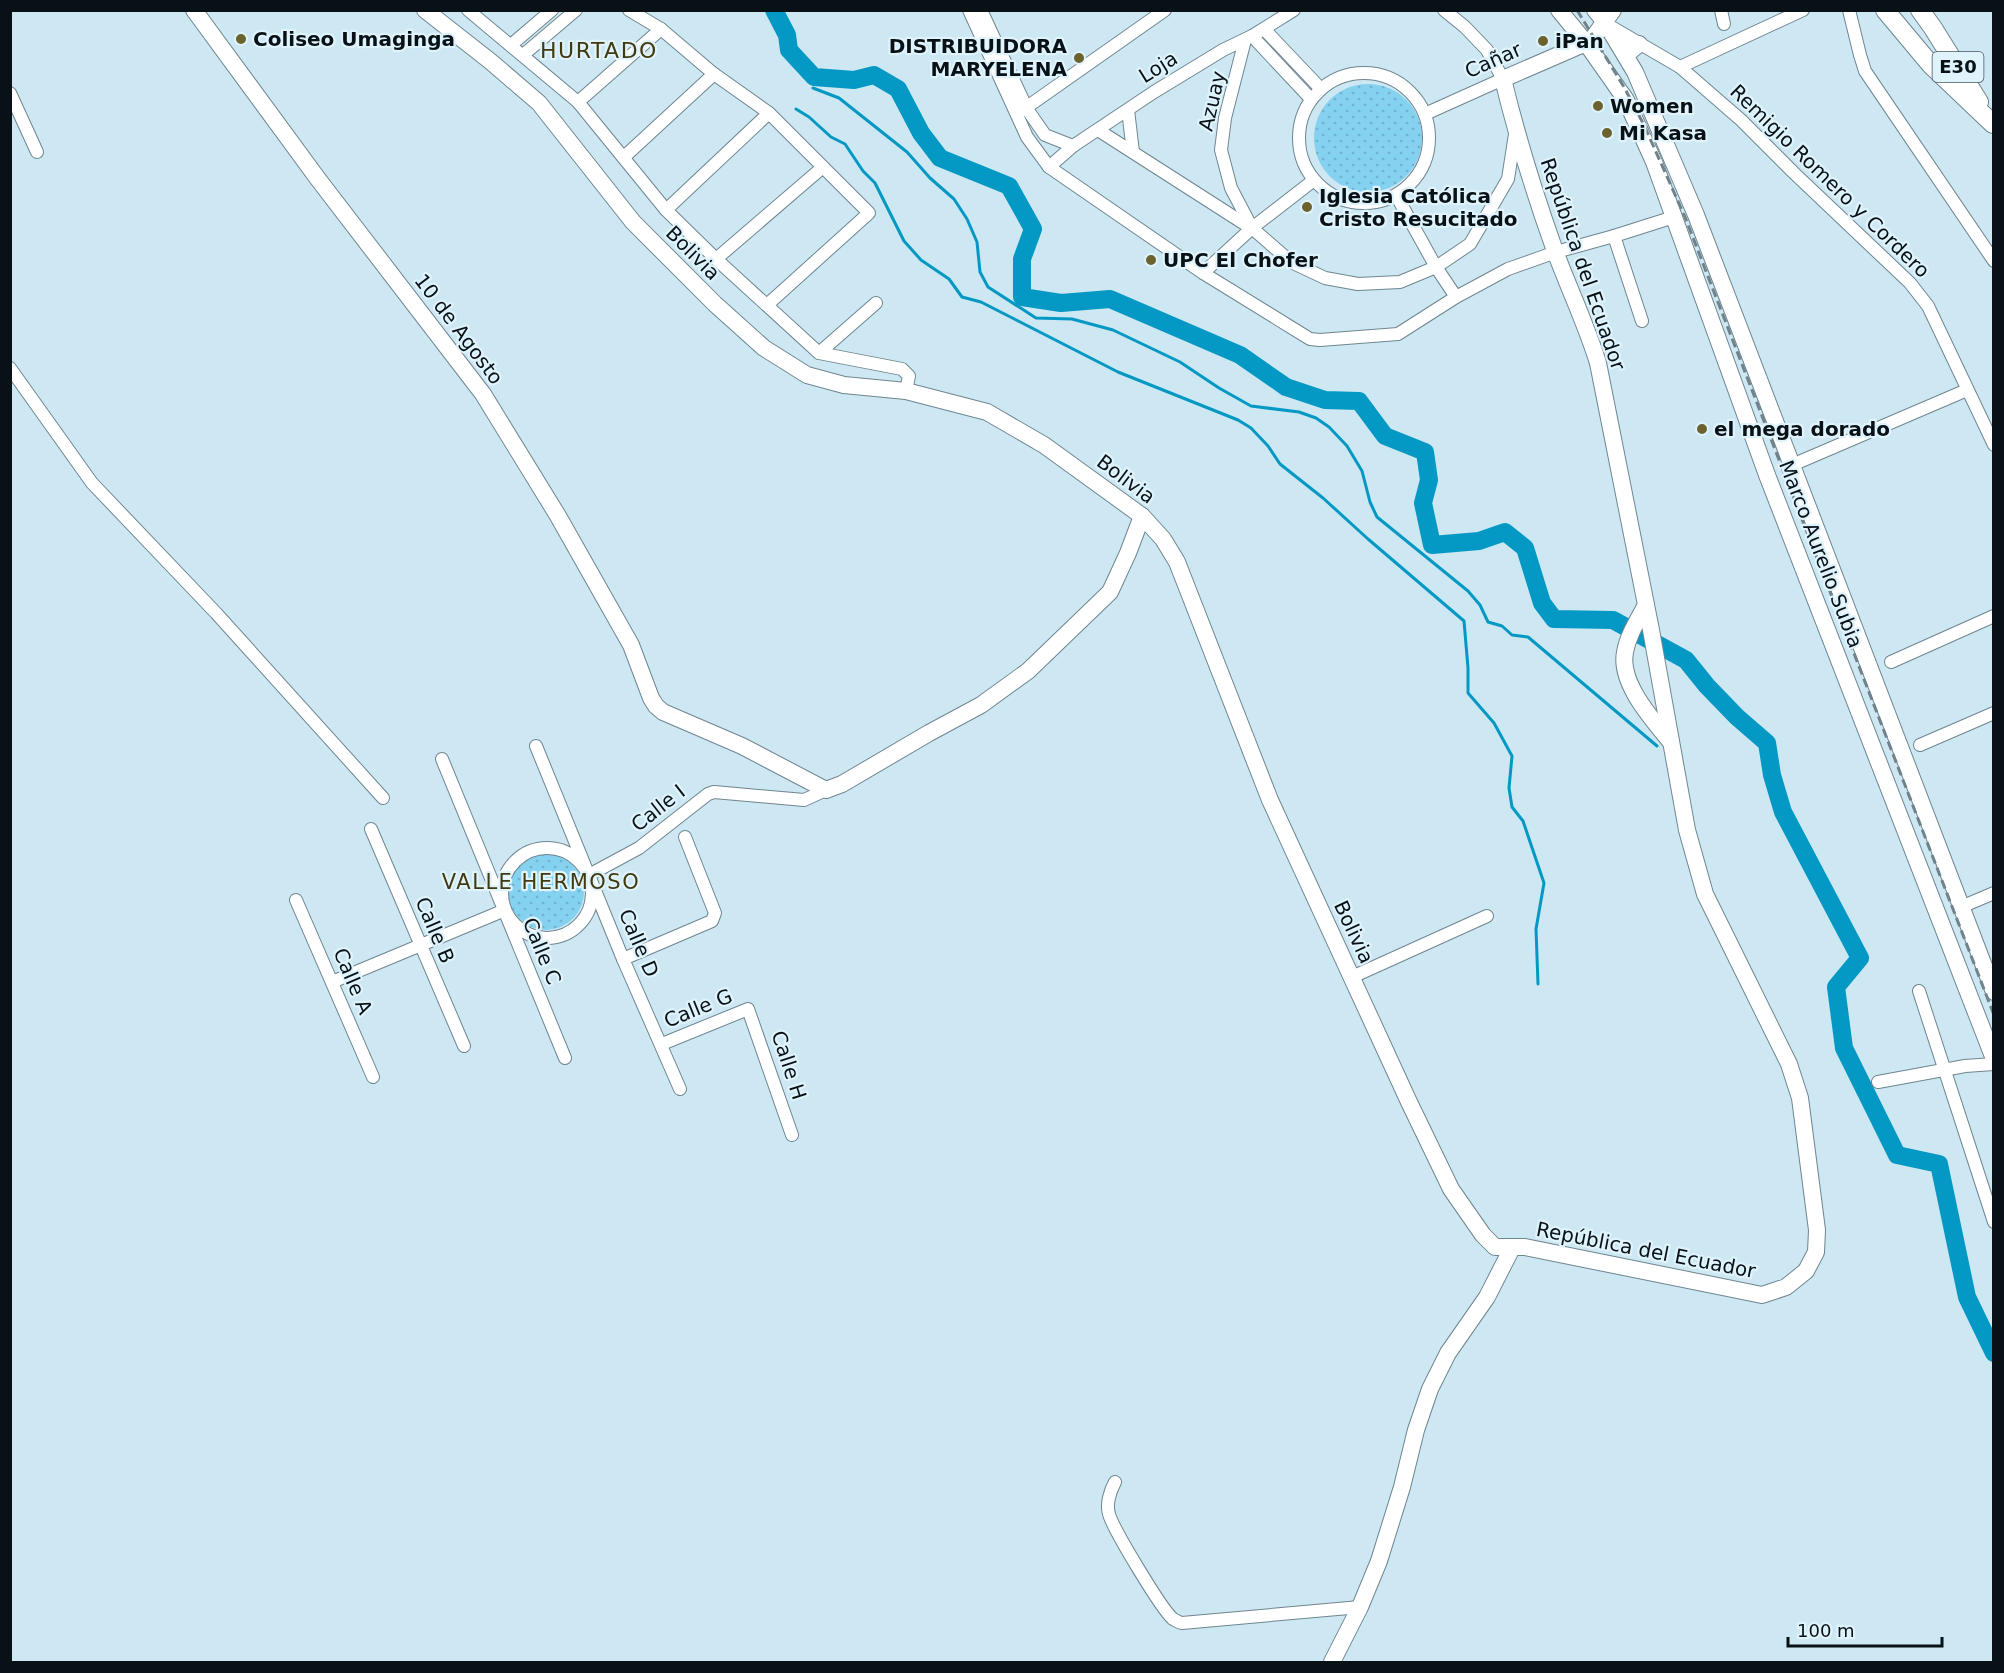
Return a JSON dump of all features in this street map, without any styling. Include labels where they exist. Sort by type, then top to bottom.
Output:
[{"type":"main road","points":[[1885,10],[1930,65],[1993,125]]},
{"type":"main road","name":"E30","points":[[1920,10],[1993,125]]},
{"type":"street","name":"10 de Agosto","points":[[194,10],[318,179],[483,394],[558,516],[631,645],[656,706],[663,712],[742,746],[826,790]]},
{"type":"street","name":"Bolivia","points":[[425,10],[539,103],[633,222],[715,304],[764,348],[807,375],[844,386],[906,391],[987,412],[1044,445],[1142,516],[1163,539],[1177,562],[1270,800],[1451,1189],[1483,1235],[1495,1246],[1512,1248]]},
{"type":"street","points":[[468,10],[578,102],[666,210],[819,353],[902,369],[909,376],[906,391]]},
{"type":"street","points":[[511,45],[553,10],[563,21]]},
{"type":"street","points":[[523,55],[576,10]]},
{"type":"street","points":[[630,10],[661,28],[714,74],[769,113],[869,213],[767,305]]},
{"type":"street","points":[[969,10],[1022,111],[1045,135],[1073,146]]},
{"type":"street","points":[[981,10],[1022,111],[1027,137],[1049,167],[1203,273],[1314,339],[1398,334],[1456,297],[1508,269],[1556,252],[1674,217]]},
{"type":"street","points":[[1022,111],[1165,10]]},
{"type":"street","name":"Loja","points":[[1049,167],[1073,146],[1128,110],[1223,50],[1249,38],[1294,10]]},
{"type":"street","points":[[1444,10],[1466,27],[1487,50],[1503,79]]},
{"type":"street","name":"Marco Aurelio Subia","points":[[1559,10],[1586,43],[1626,100],[1654,162],[1767,475],[1994,1059]]},
{"type":"street","points":[[1721,10],[1724,24]]},
{"type":"street","points":[[1680,67],[1803,10]]},
{"type":"street","points":[[1849,10],[1865,71],[1994,261]]},
{"type":"street","name":"Cañar","points":[[1425,114],[1586,43],[1593,38],[1605,14]]},
{"type":"street","name":"Marco Aurelio Subia","points":[[1605,14],[1635,72],[1696,214],[1994,992]]},
{"type":"street","name":"Remigio Romero y Cordero","points":[[1605,14],[1639,44],[1680,67],[1742,120],[1794,173],[1910,283],[1928,306],[1967,390],[1989,421],[1994,446]]},
{"type":"street","points":[[578,102],[661,28]]},
{"type":"street","points":[[1264,29],[1321,88]]},
{"type":"street","points":[[1249,38],[1311,99]]},
{"type":"street","name":"Azuay","points":[[1249,38],[1226,118],[1221,150],[1231,188],[1252,228],[1291,262],[1325,278],[1358,284],[1400,282],[1436,267],[1470,244],[1508,180],[1516,132]]},
{"type":"street","points":[[1626,58],[1628,53],[1639,44]]},
{"type":"street","points":[[624,157],[714,74]]},
{"type":"street","points":[[1348,74],[1380,74],[1407,89],[1425,114],[1430,137],[1426,160],[1414,180],[1396,195],[1375,202],[1352,202],[1331,195],[1314,180],[1302,159],[1298,135],[1304,112],[1311,99],[1321,88],[1348,74]]},
{"type":"street","name":"República del Ecuador","points":[[1332,1662],[1360,1607],[1379,1561],[1430,1389],[1448,1353],[1486,1297],[1512,1248],[1525,1247],[1762,1295],[1786,1287],[1806,1271],[1816,1252],[1817,1230],[1800,1098],[1789,1064],[1706,894],[1687,830],[1651,630],[1598,363],[1590,336],[1556,252],[1516,132],[1503,79]]},
{"type":"street","points":[[10,93],[37,152]]},
{"type":"street","points":[[1128,110],[1133,152]]},
{"type":"street","points":[[666,210],[769,113]]},
{"type":"street","points":[[1098,130],[1252,228]]},
{"type":"street","points":[[716,259],[823,167]]},
{"type":"street","points":[[1203,273],[1252,228],[1314,180]]},
{"type":"street","points":[[1396,195],[1436,267],[1456,297]]},
{"type":"street","points":[[1614,236],[1642,321]]},
{"type":"street","points":[[819,353],[876,303]]},
{"type":"street","points":[[10,368],[92,483],[216,613],[383,798]]},
{"type":"street","points":[[1792,465],[1967,390]]},
{"type":"street","points":[[826,790],[842,784],[981,705],[1028,671],[1110,592],[1128,554],[1142,516]]},
{"type":"street","name":"República del Ecuador","points":[[1646,605],[1633,629],[1624,653],[1624,668],[1629,683],[1642,705],[1671,742]]},
{"type":"street","points":[[1891,662],[1994,616]]},
{"type":"street","points":[[1920,745],[1994,712]]},
{"type":"street","name":"Calle D","points":[[536,746],[623,958],[680,1089]]},
{"type":"street","name":"Calle C","points":[[442,759],[565,1058]]},
{"type":"street","name":"Calle I","points":[[589,875],[639,848],[708,794],[714,792],[804,800],[826,790]]},
{"type":"street","name":"Calle B","points":[[371,829],[464,1046]]},
{"type":"street","points":[[623,958],[715,918],[685,837]]},
{"type":"street","points":[[548,848],[561,850],[572,856],[589,875],[592,887],[588,912],[580,923],[564,934],[545,938],[533,935],[512,921],[505,910],[502,898],[507,873],[514,862],[530,852],[548,848]]},
{"type":"street","points":[[1961,907],[1994,893]]},
{"type":"street","name":"Calle A","points":[[296,900],[373,1077]]},
{"type":"street","points":[[332,981],[505,910]]},
{"type":"street","points":[[1352,978],[1487,916]]},
{"type":"street","points":[[1919,991],[1994,1222]]},
{"type":"street","name":"Calle G","points":[[662,1044],[748,1009]]},
{"type":"street","name":"Calle H","points":[[748,1009],[792,1135]]},
{"type":"street","points":[[1878,1082],[1965,1066],[1994,1064]]},
{"type":"street","points":[[1115,1482],[1110,1496],[1109,1515],[1157,1597],[1174,1620],[1182,1623],[1360,1607]]},
{"type":"shaded area","points":[[1368,84],[1389,88],[1406,100],[1418,117],[1422,138],[1418,159],[1406,176],[1389,188],[1368,192],[1347,188],[1330,176],[1318,159],[1314,138],[1318,117],[1330,100],[1347,88]]},
{"type":"shaded area","points":[[546,854],[560,857],[573,865],[581,878],[584,892],[581,906],[573,919],[560,927],[546,930],[532,927],[519,919],[511,906],[508,892],[511,878],[519,865],[532,857]]},
{"type":"waterway","points":[[774,10],[787,35],[789,50],[814,77],[854,80],[874,75],[898,89],[921,133],[940,158],[1009,186],[1033,229],[1022,259],[1022,297],[1061,303],[1110,299],[1240,355],[1286,387],[1325,400],[1359,401],[1385,436],[1425,452],[1429,480],[1423,503],[1432,545],[1479,541],[1505,532],[1525,548],[1542,603],[1554,619],[1613,620],[1686,660],[1737,717],[1767,743],[1772,775],[1783,812],[1860,958],[1836,987],[1844,1048],[1897,1155],[1939,1164],[1967,1297],[1994,1353]]},
{"type":"waterway","points":[[813,88],[839,98],[907,152],[930,178],[954,199],[967,219],[977,242],[980,272],[988,287],[1036,318],[1072,319],[1113,330],[1180,362],[1251,406],[1299,412],[1316,418],[1329,427],[1347,446],[1362,471],[1370,502],[1377,517],[1468,591],[1480,605],[1488,622],[1502,626],[1512,635],[1528,637],[1657,746]]},
{"type":"waterway","points":[[796,109],[809,117],[831,137],[845,144],[863,171],[875,183],[904,241],[921,260],[949,279],[962,297],[981,302],[1118,372],[1238,420],[1251,428],[1268,446],[1280,464],[1323,498],[1464,621],[1468,693],[1494,723],[1512,756],[1509,788],[1512,807],[1523,821],[1544,883],[1536,929],[1538,984]]},
{"type":"railway","points":[[1577,10],[1624,87],[1644,125],[1685,217],[1994,1015]]},
{"type":"place","name":"Coliseo Umaginga","points":[[241,39]]},
{"type":"place","name":"iPan","points":[[1543,41]]},
{"type":"place","name":"DISTRIBUIDORA MARYELENA","points":[[1079,58]]},
{"type":"place","name":"Women","points":[[1598,106]]},
{"type":"place","name":"Mi Kasa","points":[[1607,133]]},
{"type":"place","name":"Iglesia Católica Cristo Resucitado","points":[[1307,207]]},
{"type":"place","name":"UPC El Chofer","points":[[1151,260]]},
{"type":"place","name":"el mega dorado","points":[[1702,429]]},
{"type":"district","name":"HURTADO","points":[[599,50]]},
{"type":"district","name":"VALLE HERMOSO","points":[[541,882]]}]
